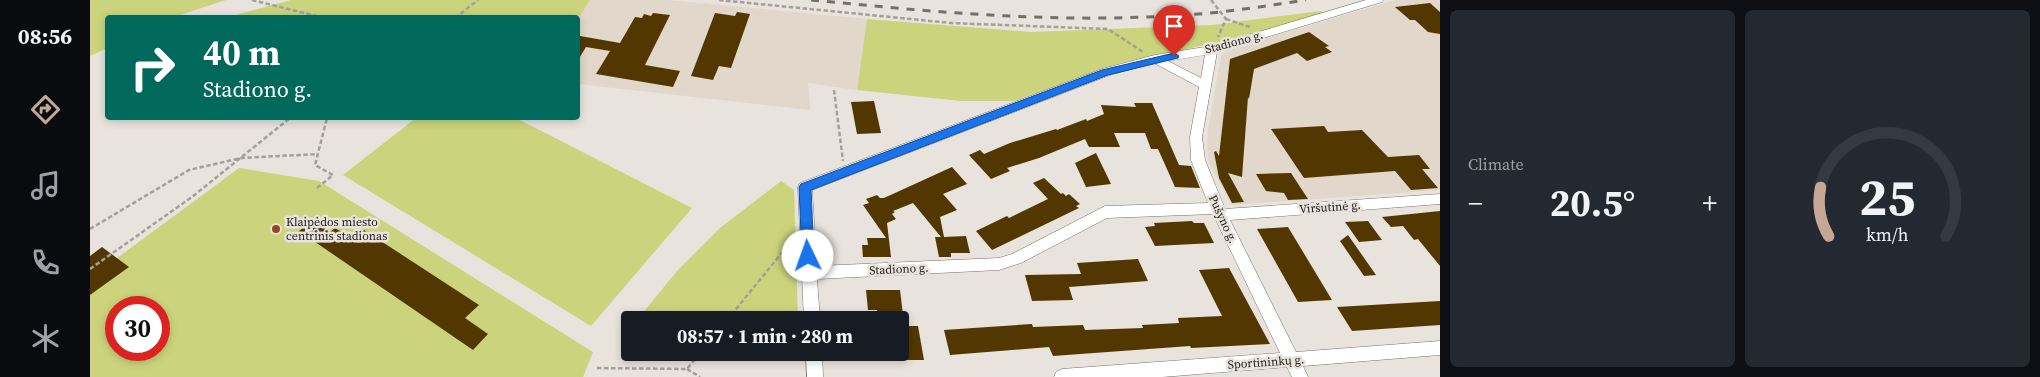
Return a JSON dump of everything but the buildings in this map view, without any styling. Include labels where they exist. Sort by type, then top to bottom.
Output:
[{"type":"street","name":"Stadiono g.","points":[[811,311],[805,187],[1106,72],[1155,59],[1212,50],[1378,0]]},
{"type":"street","name":"Pušyno g.","points":[[1212,50],[1196,147],[1198,160],[1219,211],[1300,377]]},
{"type":"street","points":[[1155,59],[1205,85]]},
{"type":"street","name":"Viršutinė g.","points":[[1219,211],[1440,199]]},
{"type":"street","name":"Stadiono g.","points":[[809,273],[999,264],[1016,259],[1105,212],[1219,211]]},
{"type":"street","name":"Sportininkų g.","points":[[1062,377],[1440,348]]},
{"type":"street","points":[[814,361],[815,377]]},
{"type":"path","points":[[252,0],[312,15]]},
{"type":"path","points":[[266,4],[268,0]]},
{"type":"path","points":[[458,15],[478,0]]},
{"type":"path","points":[[719,0],[952,23],[1108,30],[1155,59]]},
{"type":"path","points":[[1211,0],[1226,19],[1269,32]]},
{"type":"path","points":[[1212,50],[1226,19]]},
{"type":"path","points":[[834,90],[844,172]]},
{"type":"path","points":[[90,270],[122,249],[288,120]]},
{"type":"path","points":[[317,188],[333,175],[315,164],[326,120]]},
{"type":"path","points":[[90,228],[189,170],[241,158],[318,154]]},
{"type":"path","points":[[734,311],[806,222]]},
{"type":"path","points":[[687,369],[694,361]]},
{"type":"path","points":[[597,368],[687,369],[700,377]]},
{"type":"shaded area","points":[[590,0],[669,0],[867,19],[857,90],[808,83],[810,110],[580,84],[580,16]]},
{"type":"shaded area","points":[[1396,0],[1440,0],[1440,190],[1232,205],[1210,164],[1207,152],[1208,131],[1221,55],[1229,49]]},
{"type":"green space","points":[[90,0],[226,0],[180,15],[105,15],[105,49],[90,56]]},
{"type":"green space","points":[[291,0],[590,0],[580,16],[235,15]]},
{"type":"green space","points":[[1321,11],[1324,13],[1228,40],[1121,63],[1014,101],[961,101],[857,90],[867,19],[1032,32],[1212,25]]},
{"type":"green space","points":[[413,120],[520,120],[692,208],[591,326],[343,175]]},
{"type":"green space","name":"Klaipėdos miesto centrinis stadionas","points":[[239,168],[319,181],[593,352],[583,377],[90,377],[90,278]]},
{"type":"green space","points":[[781,181],[794,190],[798,311],[644,311],[677,271],[720,228]]},
{"type":"railway","points":[[811,0],[903,9],[1089,18],[1198,14],[1306,0]]},
{"type":"place","name":"Klaipėdos miesto centrinis stadionas","points":[[276,229]]},
{"type":"route","points":[[808,256],[805,187],[1106,72],[1174,56]]}]
